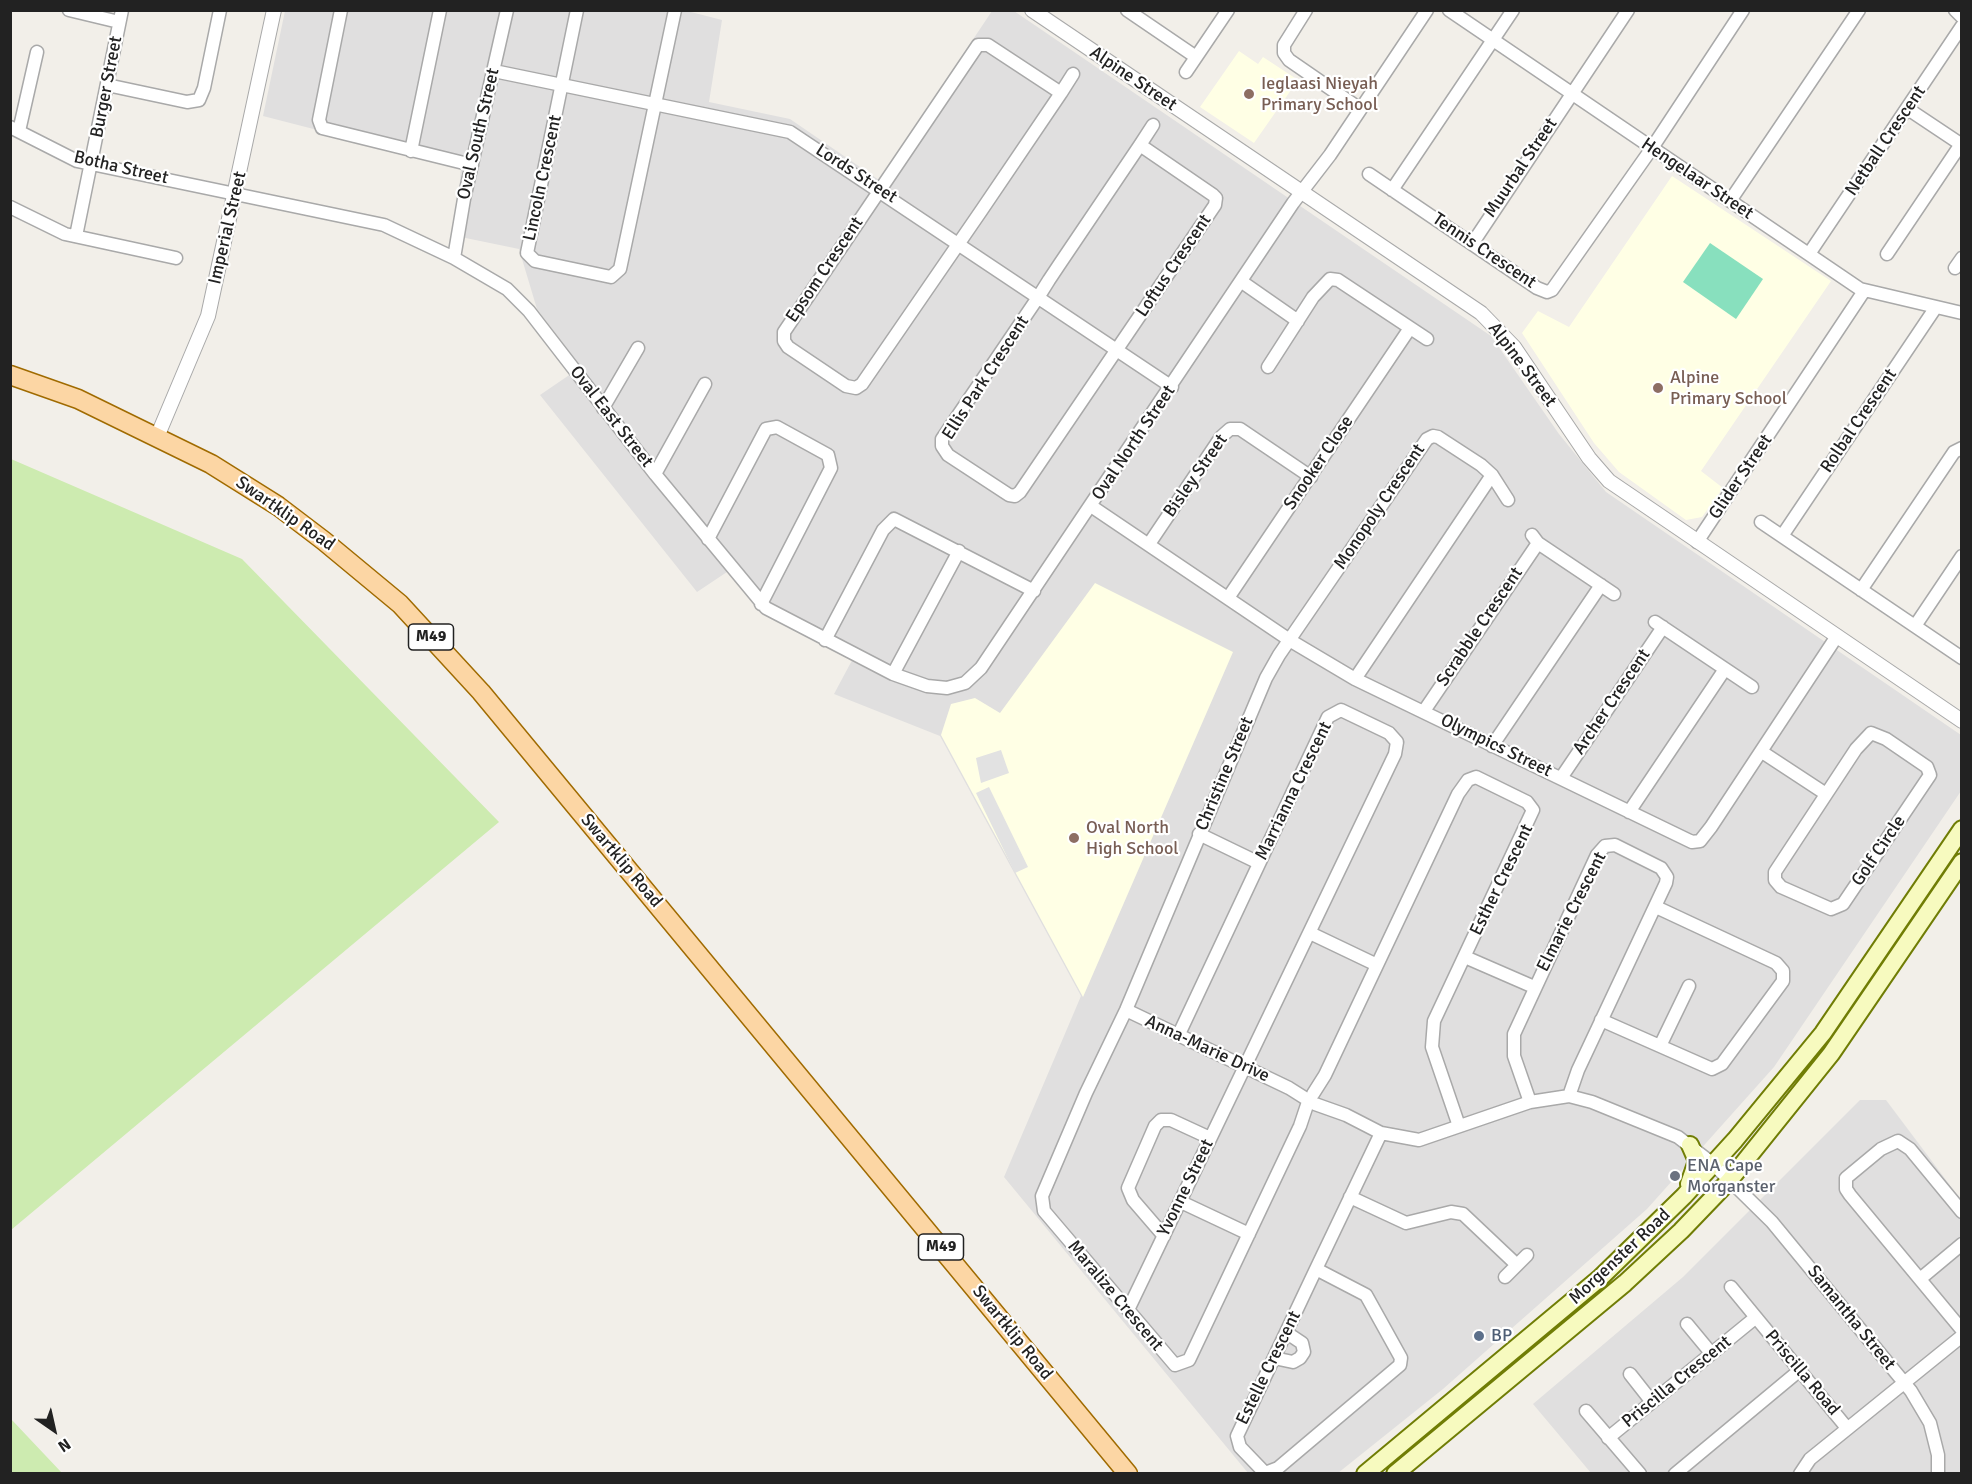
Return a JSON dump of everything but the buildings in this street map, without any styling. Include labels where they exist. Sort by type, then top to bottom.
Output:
[{"type":"main road","name":"Swartklip Road","points":[[10,375],[78,399],[157,437],[247,485],[324,541],[400,604],[461,668],[1128,1473]]},
{"type":"main road","name":"Morgenster Road","points":[[1365,1473],[1525,1343],[1600,1278],[1670,1211],[1713,1164],[1823,1033],[1962,829]]},
{"type":"main road","name":"Morgenster Road","points":[[1395,1473],[1616,1290],[1681,1231],[1730,1181],[1831,1054],[1962,862]]},
{"type":"main road","points":[[1670,1211],[1695,1172],[1697,1161],[1690,1145]]},
{"type":"street","points":[[69,10],[121,16]]},
{"type":"street","points":[[107,85],[188,102],[199,100],[204,88],[220,10]]},
{"type":"street","name":"Imperial Street","points":[[157,437],[204,331],[236,194],[274,10]]},
{"type":"street","points":[[341,10],[319,120],[320,126],[329,132],[472,165]]},
{"type":"street","points":[[411,151],[440,10]]},
{"type":"street","name":"Oval South Street","points":[[454,258],[472,165],[507,10]]},
{"type":"street","points":[[563,84],[577,10]]},
{"type":"street","points":[[655,105],[675,10]]},
{"type":"street","name":"Alpine Street","points":[[1032,10],[1491,321],[1514,347],[1602,474],[1697,542],[1962,721]]},
{"type":"street","points":[[1127,10],[1196,57]]},
{"type":"street","points":[[1186,72],[1228,10]]},
{"type":"street","points":[[1306,10],[1284,45],[1284,53],[1294,64],[1360,109]]},
{"type":"street","name":"Oval North Street","points":[[956,686],[977,673],[1427,10]]},
{"type":"street","name":"Hengelaar Street","points":[[1449,10],[1864,291],[1962,313]]},
{"type":"street","points":[[1392,190],[1513,10]]},
{"type":"street","name":"Muurbal Street","points":[[1472,244],[1628,10]]},
{"type":"street","points":[[1652,148],[1743,10]]},
{"type":"street","points":[[1730,201],[1859,10]]},
{"type":"street","points":[[1955,10],[1962,17]]},
{"type":"street","name":"Burger Street","points":[[76,236],[121,16]]},
{"type":"street","name":"Netball Crescent","points":[[1809,254],[1962,26]]},
{"type":"street","name":"Epsom Crescent","points":[[1061,93],[988,45],[978,45],[784,332],[784,341],[846,386],[856,388],[862,384],[1061,93],[1073,74]]},
{"type":"street","points":[[15,129],[37,52]]},
{"type":"street","name":"Lords Street","points":[[494,71],[790,132],[880,189],[1172,387]]},
{"type":"street","name":"Lincoln Crescent","points":[[563,84],[527,250],[532,260],[543,264],[611,277],[620,272],[655,105]]},
{"type":"street","points":[[1887,254],[1961,145],[1908,109]]},
{"type":"street","points":[[1039,296],[1153,125]]},
{"type":"street","name":"Botha Street","points":[[15,129],[77,161],[219,188],[236,194]]},
{"type":"street","name":"Loftus Crescent","points":[[1119,350],[1216,201],[1213,195],[1140,145]]},
{"type":"street","name":"Tennis Crescent","points":[[1369,174],[1537,288],[1547,292],[1552,290],[1652,148]]},
{"type":"street","name":"Oval East Street","points":[[236,194],[384,225],[454,258],[514,295],[655,474],[761,603],[825,640],[893,674],[927,686],[956,686]]},
{"type":"street","points":[[10,207],[58,231],[176,258]]},
{"type":"street","points":[[1268,367],[1322,284],[1334,278],[1427,339]]},
{"type":"street","points":[[1242,282],[1298,321]]},
{"type":"street","name":"Glider Street","points":[[1697,542],[1864,291]]},
{"type":"street","name":"Ellis Park Crescent","points":[[1039,296],[942,439],[942,446],[948,455],[1009,495],[1018,494],[1119,350]]},
{"type":"street","name":"Rolbal Crescent","points":[[1782,536],[1936,307]]},
{"type":"street","name":"Snooker Close","points":[[1228,598],[1410,328]]},
{"type":"street","points":[[603,408],[638,348]]},
{"type":"street","points":[[655,474],[705,384]]},
{"type":"street","points":[[708,539],[766,429],[777,427],[828,455],[831,468],[761,603]]},
{"type":"street","name":"Bisley Street","points":[[1149,544],[1221,437],[1230,429],[1240,429],[1311,477]]},
{"type":"street","name":"Monopoly Crescent","points":[[1290,641],[1427,439],[1433,436],[1438,437],[1492,475],[1508,500]]},
{"type":"street","points":[[1861,590],[1954,452],[1962,448]]},
{"type":"street","points":[[1355,678],[1492,475]]},
{"type":"street","name":"Olympics Street","points":[[1091,506],[1290,641],[1355,678],[1692,842],[1700,841],[1762,752],[1837,636]]},
{"type":"street","points":[[825,640],[890,521],[900,520],[1034,591]]},
{"type":"street","points":[[1761,522],[1962,658]]},
{"type":"street","name":"Scrabble Crescent","points":[[1424,711],[1535,539],[1614,594]]},
{"type":"street","points":[[893,674],[958,550]]},
{"type":"street","points":[[1915,626],[1962,556]]},
{"type":"street","points":[[1492,746],[1601,585]]},
{"type":"street","name":"Archer Crescent","points":[[1561,778],[1659,624],[1752,687]]},
{"type":"street","name":"Christine Street","points":[[1126,1010],[1266,678],[1290,641]]},
{"type":"street","points":[[1629,812],[1725,669]]},
{"type":"street","name":"Marrianna Crescent","points":[[1179,1034],[1331,714],[1338,710],[1344,711],[1394,738],[1397,742],[1395,754],[1246,1067]]},
{"type":"street","name":"Golf Circle","points":[[1871,733],[1886,739],[1930,772],[1929,777],[1843,904],[1834,909],[1781,887],[1774,878],[1777,868],[1826,794],[1862,741],[1871,733]]},
{"type":"street","points":[[1762,752],[1826,794]]},
{"type":"street","name":"Esther Crescent","points":[[1313,1099],[1458,794],[1468,780],[1476,777],[1527,802],[1533,810],[1434,1021],[1431,1036],[1434,1056],[1459,1126]]},
{"type":"street","points":[[1199,834],[1259,863]]},
{"type":"street","name":"Elmarie Crescent","points":[[1530,1102],[1514,1056],[1512,1041],[1534,987],[1597,855],[1605,846],[1615,845],[1663,870],[1666,883],[1601,1020],[1569,1096]]},
{"type":"street","points":[[1601,1020],[1706,1068],[1722,1065],[1778,989],[1784,977],[1781,968],[1776,963],[1656,907]]},
{"type":"street","points":[[1310,933],[1377,965]]},
{"type":"street","points":[[1465,957],[1534,987]]},
{"type":"street","points":[[1660,1046],[1689,986]]},
{"type":"street","name":"Anna-Marie Drive","points":[[1126,1010],[1381,1133],[1419,1140],[1530,1102],[1569,1096],[1592,1102],[1663,1130],[1690,1145],[1713,1164]]},
{"type":"street","name":"Maralize Crescent","points":[[1126,1010],[1086,1092],[1041,1201],[1044,1211],[1170,1362],[1178,1365],[1186,1362],[1313,1099]]},
{"type":"street","name":"Yvonne Street","points":[[1128,1310],[1246,1067]]},
{"type":"street","points":[[1164,1236],[1133,1200],[1128,1188],[1155,1126],[1161,1120],[1171,1120],[1210,1138]]},
{"type":"street","name":"Estelle Crescent","points":[[1316,1269],[1366,1295],[1401,1358],[1400,1365],[1278,1468],[1265,1473],[1240,1447],[1237,1436],[1287,1333],[1316,1269],[1381,1133]]},
{"type":"street","points":[[1962,1212],[1910,1149],[1898,1141],[1881,1149],[1846,1178],[1846,1189],[1850,1195],[1962,1330]]},
{"type":"street","name":"Samantha Street","points":[[1713,1164],[1772,1222],[1905,1383],[1930,1423],[1938,1455],[1938,1473]]},
{"type":"street","points":[[1350,1197],[1406,1223],[1451,1212],[1463,1214],[1517,1265]]},
{"type":"street","points":[[1181,1202],[1249,1234]]},
{"type":"street","points":[[1920,1279],[1962,1244]]},
{"type":"street","points":[[1505,1277],[1527,1255]]},
{"type":"street","name":"Priscilla Road","points":[[1731,1287],[1847,1428]]},
{"type":"street","name":"Priscilla Crescent","points":[[1640,1473],[1608,1438],[1755,1318]]},
{"type":"street","points":[[1687,1324],[1711,1353]]},
{"type":"street","points":[[1274,1358],[1293,1362],[1304,1352],[1302,1343],[1287,1333]]},
{"type":"street","points":[[1800,1473],[1810,1459],[1962,1336]]},
{"type":"street","points":[[1675,1473],[1800,1370]]},
{"type":"street","points":[[1630,1374],[1652,1402]]},
{"type":"street","points":[[1586,1411],[1608,1438]]},
{"type":"shaded area","points":[[285,11],[687,11],[722,20],[709,102],[790,119],[879,180],[992,11],[1014,11],[1491,336],[1559,434],[1606,492],[1961,735],[1961,791],[1774,1067],[1647,1209],[1443,1389],[1338,1473],[1248,1473],[1004,1177],[1081,996],[940,736],[834,694],[857,651],[772,608],[736,566],[697,592],[540,395],[581,367],[537,309],[519,249],[456,236],[461,167],[263,116]]},
{"type":"shaded area","name":"Ieglaasi Nieyah Primary School","points":[[1239,51],[1258,64],[1263,57],[1298,80],[1254,143],[1200,107]]},
{"type":"shaded area","name":"Alpine Primary School","points":[[1672,176],[1831,281],[1701,471],[1723,488],[1702,517],[1686,520],[1619,472],[1594,443],[1522,333],[1538,311],[1569,327]]},
{"type":"shaded area","name":"Oval North High School","points":[[1095,583],[1233,652],[1083,997],[941,735],[951,704],[975,698],[1000,713]]},
{"type":"shaded area","points":[[1001,750],[1009,773],[981,783],[976,758]]},
{"type":"shaded area","points":[[989,787],[1028,867],[1015,873],[976,793]]},
{"type":"shaded area","points":[[1860,1100],[1886,1100],[1961,1200],[1961,1473],[1591,1473],[1533,1404],[1683,1277]]},
{"type":"green space","points":[[1710,243],[1763,279],[1736,319],[1683,282]]},
{"type":"green space","points":[[11,459],[242,559],[499,822],[11,1230]]},
{"type":"green space","points":[[11,1419],[62,1473],[11,1473]]},
{"type":"place","name":"Ieglaasi Nieyah Primary School","points":[[1249,94]]},
{"type":"place","name":"Alpine Primary School","points":[[1658,388]]},
{"type":"place","name":"Oval North High School","points":[[1074,838]]},
{"type":"place","name":"ENA Cape Morganster","points":[[1675,1176]]},
{"type":"place","name":"BP","points":[[1479,1336]]}]
